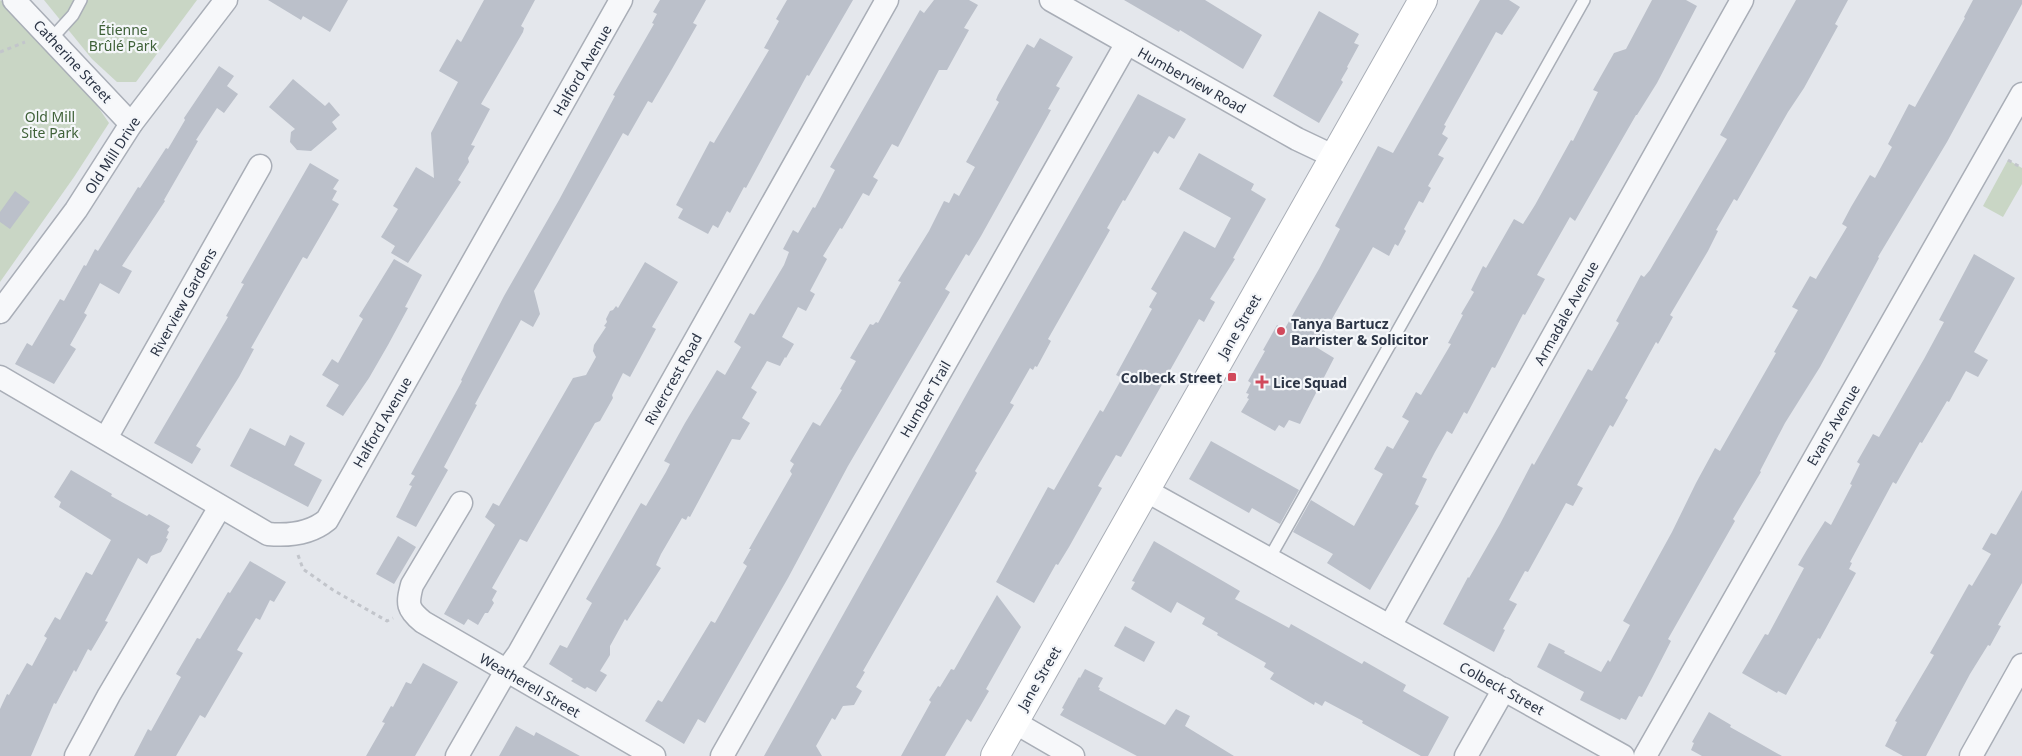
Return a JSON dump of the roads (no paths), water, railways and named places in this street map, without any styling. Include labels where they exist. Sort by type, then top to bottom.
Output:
[{"type":"main road","name":"Jane Street","points":[[995,756],[1423,0]]},
{"type":"street","name":"Catherine Street","points":[[14,0],[52,38],[131,124]]},
{"type":"street","name":"Old Mill Drive","points":[[0,312],[76,210],[131,124],[226,0]]},
{"type":"street","name":"Halford Avenue","points":[[0,377],[268,534],[283,535],[307,532],[319,527],[327,520],[621,0]]},
{"type":"street","name":"Rivercrest Road","points":[[457,756],[506,671],[519,653],[887,0]]},
{"type":"street","name":"Humberview Road","points":[[1051,0],[1335,158]]},
{"type":"street","name":"Armadale Avenue","points":[[1390,626],[1742,0]]},
{"type":"street","name":"Humber Trail","points":[[722,756],[1127,43]]},
{"type":"street","name":"Evans Avenue","points":[[1645,756],[2022,94]]},
{"type":"street","name":"Riverview Gardens","points":[[106,438],[260,166]]},
{"type":"street","name":"Colbeck Street","points":[[1145,490],[1623,756]]},
{"type":"street","name":"Weatherell Street","points":[[460,503],[412,585],[408,599],[410,609],[423,622],[654,756]]},
{"type":"street","points":[[76,756],[109,695],[220,507]]},
{"type":"street","points":[[1971,756],[2022,665]]},
{"type":"street","points":[[1466,756],[1504,689]]},
{"type":"street","points":[[1014,722],[1073,756]]},
{"type":"lane","points":[[52,38],[73,15],[81,0]]},
{"type":"lane","points":[[1268,558],[1584,0]]},
{"type":"place","name":"Tanya Bartucz Barrister & Solicitor","points":[[1281,331]]},
{"type":"place","name":"Colbeck Street","points":[[1232,377]]},
{"type":"place","name":"Lice Squad","points":[[1262,382]]},
{"type":"park label","name":"Étienne Brûlé Park","points":[[123,38]]},
{"type":"park label","name":"Old Mill Site Park","points":[[50,124]]}]
